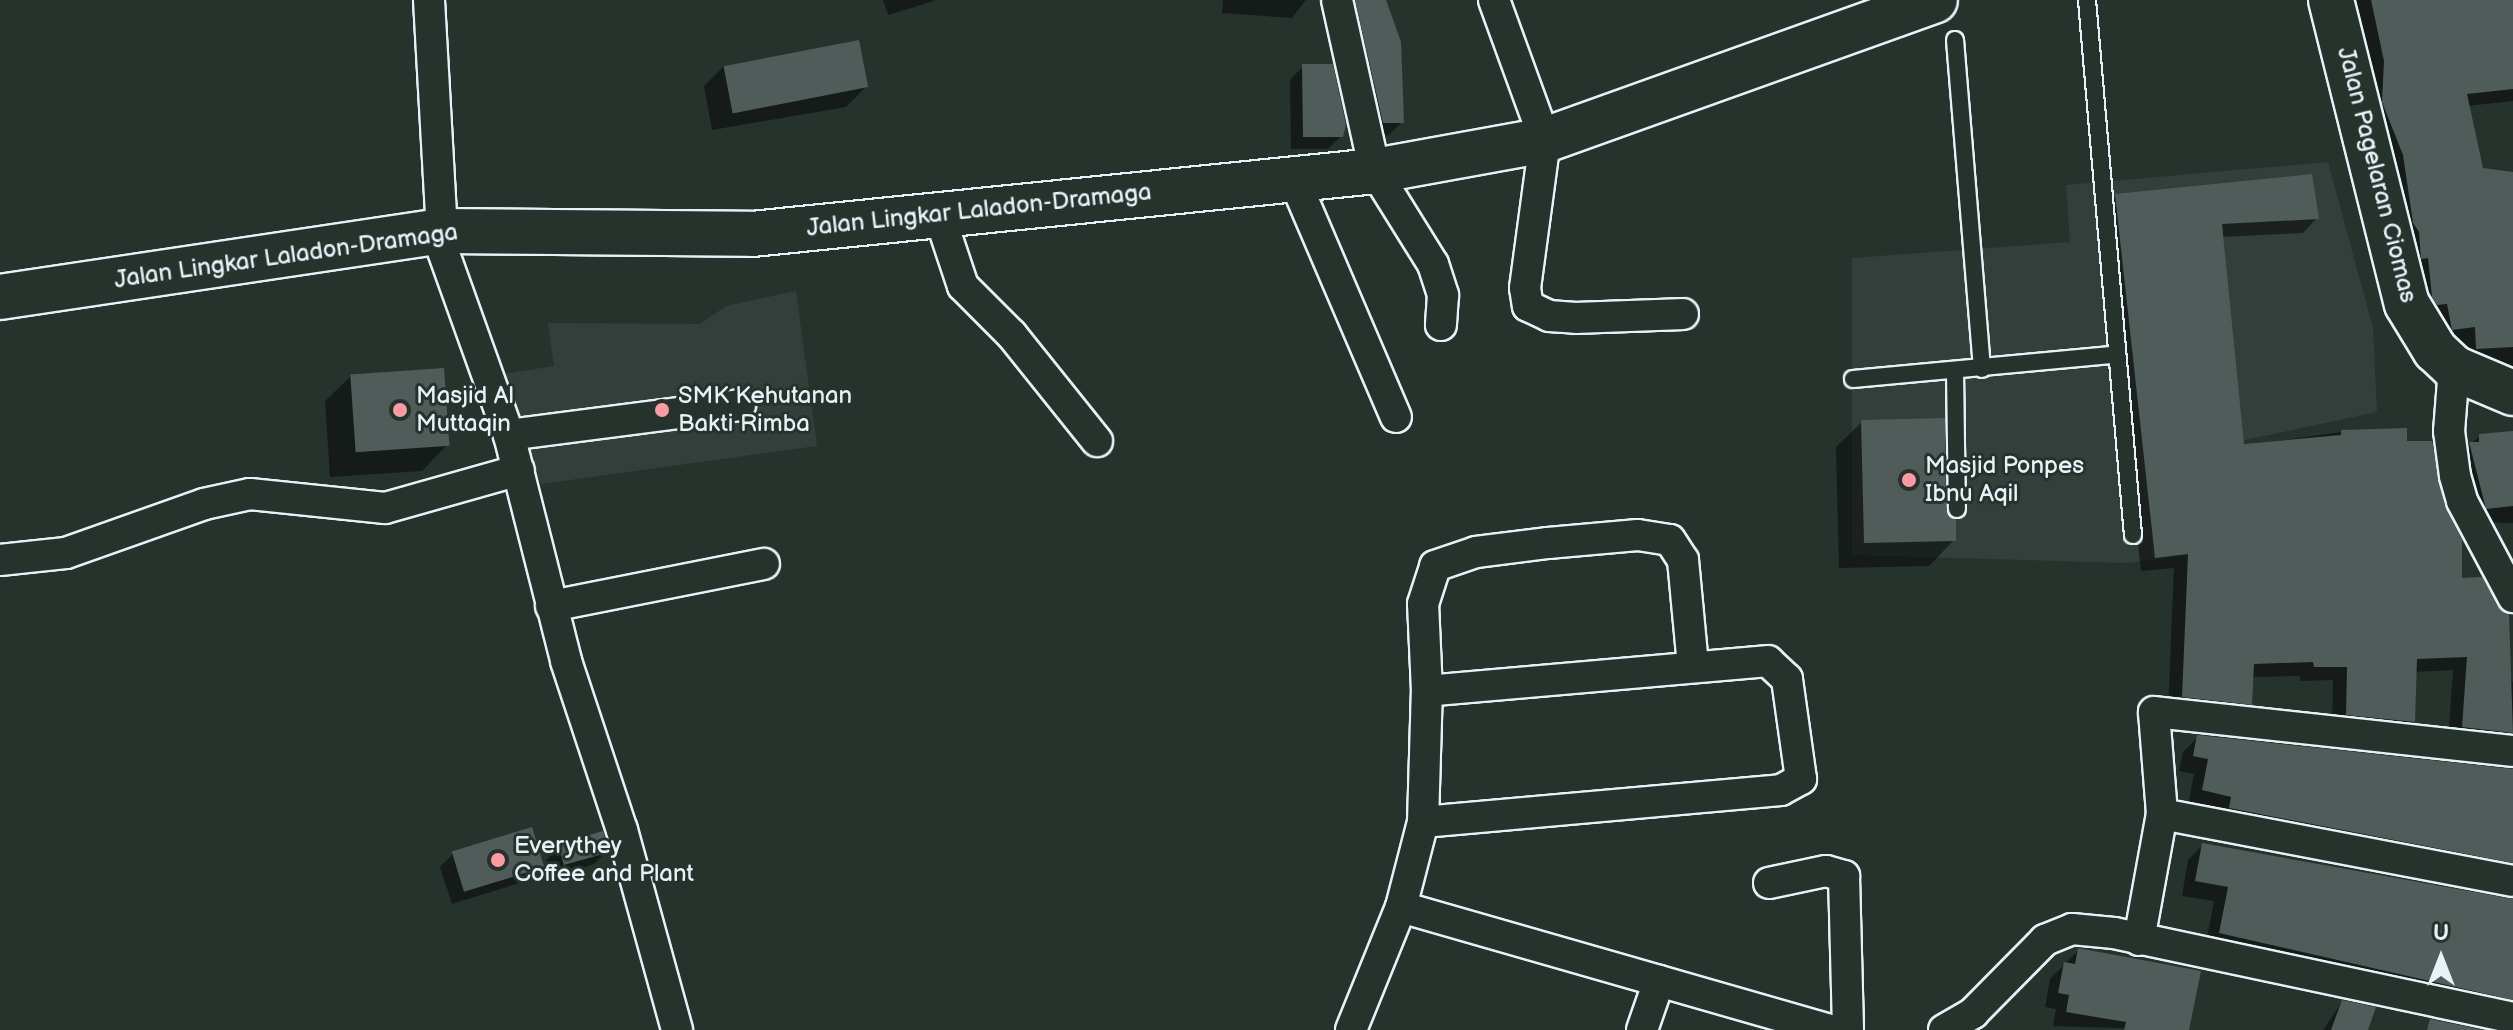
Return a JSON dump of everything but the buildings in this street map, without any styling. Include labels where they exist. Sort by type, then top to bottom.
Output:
[{"type":"main road","name":"Jalan Lingkar Laladon-Dramaga","points":[[0,297],[439,231],[752,234],[1375,171],[1545,140],[1935,0]]},
{"type":"main road","name":"Jalan Pagelaran Ciomas","points":[[2331,0],[2407,304],[2435,350],[2454,368],[2513,393]]},
{"type":"street","points":[[429,0],[439,231],[450,278],[509,435],[551,606],[622,830],[677,1030]]},
{"type":"street","points":[[1337,0],[1375,171],[1433,264],[1443,295],[1441,325]]},
{"type":"street","points":[[1494,0],[1545,140],[1525,288],[1528,306],[1549,316],[1576,318],[1683,314]]},
{"type":"street","points":[[1293,177],[1396,417]]},
{"type":"street","points":[[939,214],[963,286],[1012,335],[1097,441]]},
{"type":"street","points":[[2454,368],[2449,431],[2455,476],[2462,501],[2513,597]]},
{"type":"street","points":[[509,435],[740,405]]},
{"type":"street","points":[[0,560],[82,549],[204,504],[250,494],[385,508],[519,470]]},
{"type":"street","points":[[1351,1030],[1401,907],[1423,822],[1427,691],[1423,604],[1435,566],[1476,552],[1620,536],[1653,535],[1670,540],[1681,552],[1693,665]]},
{"type":"street","points":[[551,606],[764,564]]},
{"type":"street","points":[[1423,822],[1781,790],[1798,784],[1801,766],[1782,669],[1768,661],[1693,665],[1427,691]]},
{"type":"street","points":[[2139,940],[2162,814],[2154,712],[2513,751]]},
{"type":"street","points":[[2162,814],[2513,881]]},
{"type":"street","points":[[1769,883],[1826,871],[1844,876],[1848,1030]]},
{"type":"street","points":[[1401,907],[1831,1030]]},
{"type":"street","points":[[1944,1030],[1973,1013],[2031,953],[2060,931],[2095,930],[2513,1018]]},
{"type":"street","points":[[1642,1030],[1659,981]]},
{"type":"lane","points":[[2087,0],[2114,355],[2133,535]]},
{"type":"lane","points":[[1955,40],[1982,369]]},
{"type":"lane","points":[[1853,379],[2114,355]]},
{"type":"lane","points":[[1955,371],[1957,509]]},
{"type":"shaded area","points":[[2328,162],[2373,328],[2377,412],[2245,440],[2198,554],[2129,563],[1852,555],[1852,258],[2070,242],[2066,185]]},
{"type":"shaded area","name":"SMK Kehutanan Bakti Rimba","points":[[796,291],[817,446],[541,484],[497,375],[554,366],[548,323],[700,324],[726,306]]},
{"type":"place","name":"Masjid Al Muttaqin","points":[[400,410]]},
{"type":"place","name":"SMK Kehutanan Bakti Rimba","points":[[662,410]]},
{"type":"place","name":"Masjid Ponpes Ibnu Aqil","points":[[1909,480]]},
{"type":"place","name":"Everythey Coffee and Plant","points":[[498,860]]}]
